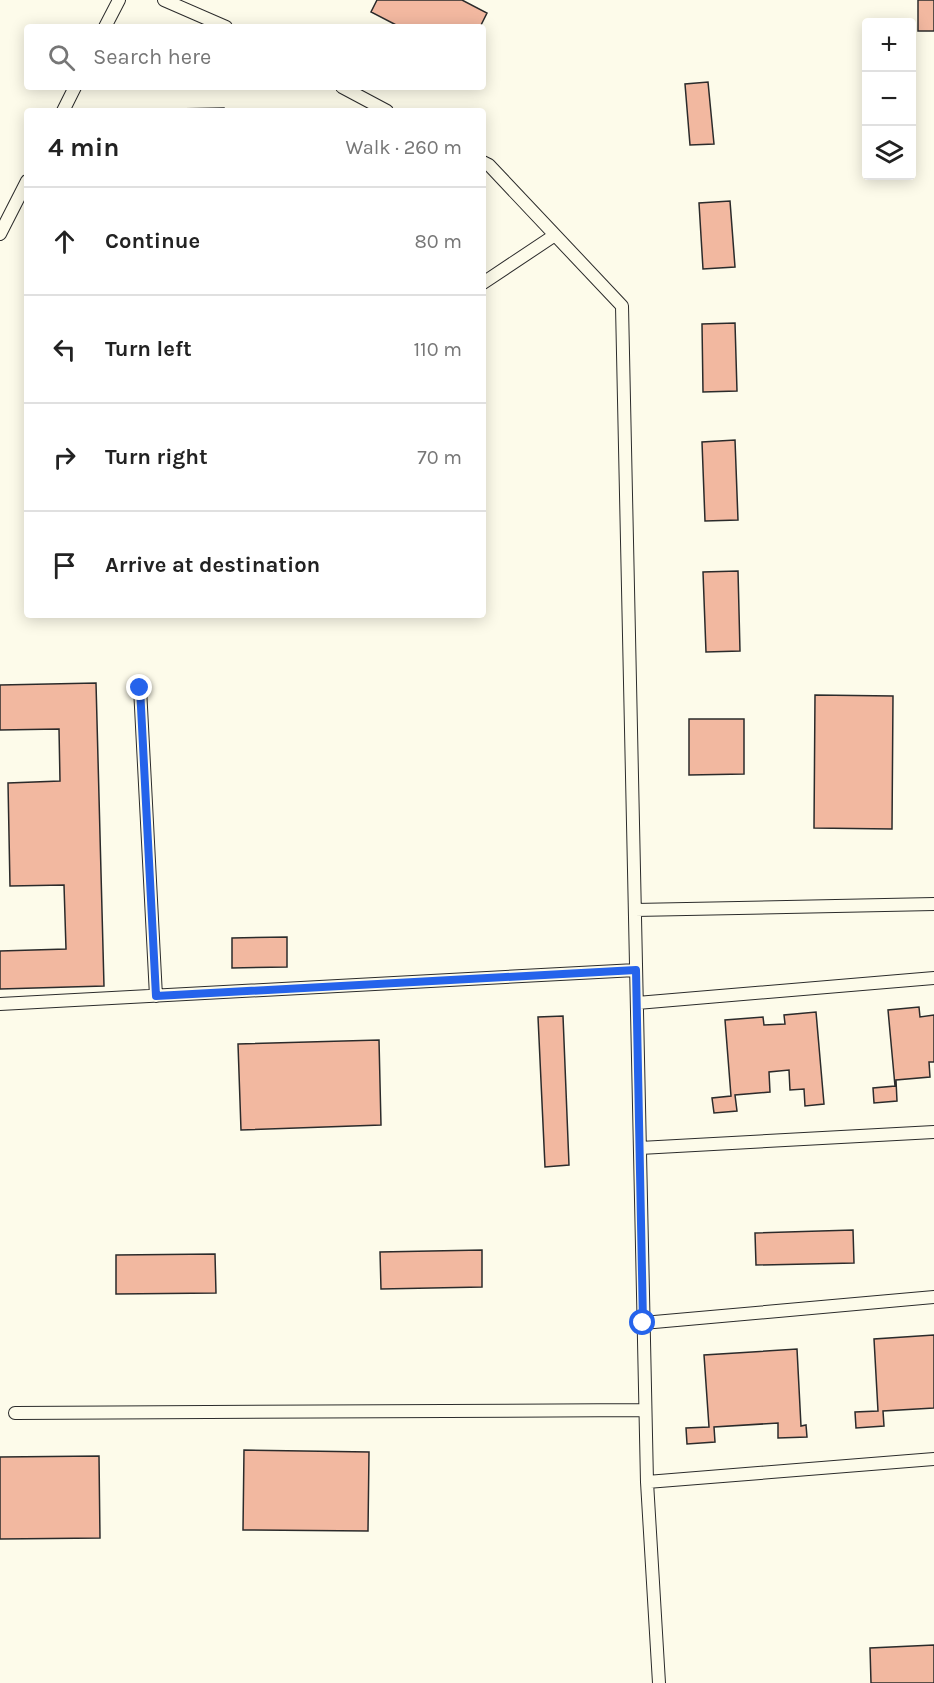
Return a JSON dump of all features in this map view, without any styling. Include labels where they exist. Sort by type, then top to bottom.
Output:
[{"type":"lane","points":[[107,24],[119,0]]},
{"type":"lane","points":[[164,0],[219,24]]},
{"type":"lane","points":[[64,108],[74,90]]},
{"type":"lane","points":[[348,90],[381,108]]},
{"type":"lane","points":[[486,164],[622,306],[646,1482],[659,1683]]},
{"type":"lane","points":[[0,234],[24,187]]},
{"type":"lane","points":[[486,281],[555,235]]},
{"type":"lane","points":[[140,688],[156,996]]},
{"type":"lane","points":[[635,910],[934,904]]},
{"type":"lane","points":[[0,1004],[636,970]]},
{"type":"lane","points":[[637,1003],[934,978]]},
{"type":"lane","points":[[640,1148],[934,1132]]},
{"type":"lane","points":[[643,1323],[934,1298]]},
{"type":"lane","points":[[15,1413],[645,1410]]},
{"type":"lane","points":[[646,1482],[934,1459]]},
{"type":"building","points":[[377,0],[462,0],[487,13],[482,24],[394,24],[371,12]]},
{"type":"building","points":[[918,0],[934,0],[934,31],[918,31]]},
{"type":"building","points":[[708,82],[714,144],[690,145],[685,84]]},
{"type":"building","points":[[730,201],[735,267],[703,269],[699,203]]},
{"type":"building","points":[[735,323],[737,391],[703,392],[702,324]]},
{"type":"building","points":[[735,440],[738,520],[705,521],[702,442]]},
{"type":"building","points":[[738,571],[740,651],[706,652],[703,572]]},
{"type":"building","points":[[96,683],[104,986],[0,989],[0,951],[66,949],[64,885],[10,886],[8,783],[60,781],[59,729],[0,730],[0,685]]},
{"type":"building","points":[[815,695],[893,696],[892,829],[814,828]]},
{"type":"building","points":[[689,719],[744,719],[744,774],[689,775]]},
{"type":"building","points":[[287,937],[287,967],[232,968],[232,938]]},
{"type":"building","points":[[919,1007],[920,1017],[934,1015],[934,1062],[929,1062],[930,1077],[896,1080],[897,1101],[874,1103],[873,1088],[895,1086],[888,1010]]},
{"type":"building","points":[[816,1012],[824,1104],[805,1106],[804,1089],[790,1090],[789,1070],[769,1072],[770,1092],[735,1095],[737,1111],[714,1113],[712,1098],[731,1096],[725,1020],[763,1017],[764,1025],[785,1024],[784,1015]]},
{"type":"building","points":[[563,1016],[569,1165],[545,1167],[538,1017]]},
{"type":"building","points":[[379,1040],[381,1125],[241,1130],[238,1044]]},
{"type":"building","points":[[853,1230],[854,1263],[756,1265],[755,1233]]},
{"type":"building","points":[[482,1250],[482,1287],[381,1289],[380,1252]]},
{"type":"building","points":[[215,1254],[216,1293],[116,1294],[116,1255]]},
{"type":"building","points":[[934,1335],[934,1408],[883,1411],[884,1426],[856,1428],[855,1412],[878,1411],[874,1339]]},
{"type":"building","points":[[797,1349],[801,1426],[806,1425],[807,1437],[778,1438],[778,1423],[714,1427],[715,1442],[687,1444],[686,1428],[709,1427],[704,1355]]},
{"type":"building","points":[[244,1450],[369,1452],[368,1531],[243,1530]]},
{"type":"building","points":[[99,1456],[100,1538],[0,1539],[0,1457]]},
{"type":"building","points":[[934,1645],[934,1683],[871,1683],[870,1648]]},
{"type":"route","points":[[140,688],[156,996],[636,970],[643,1323]]}]
